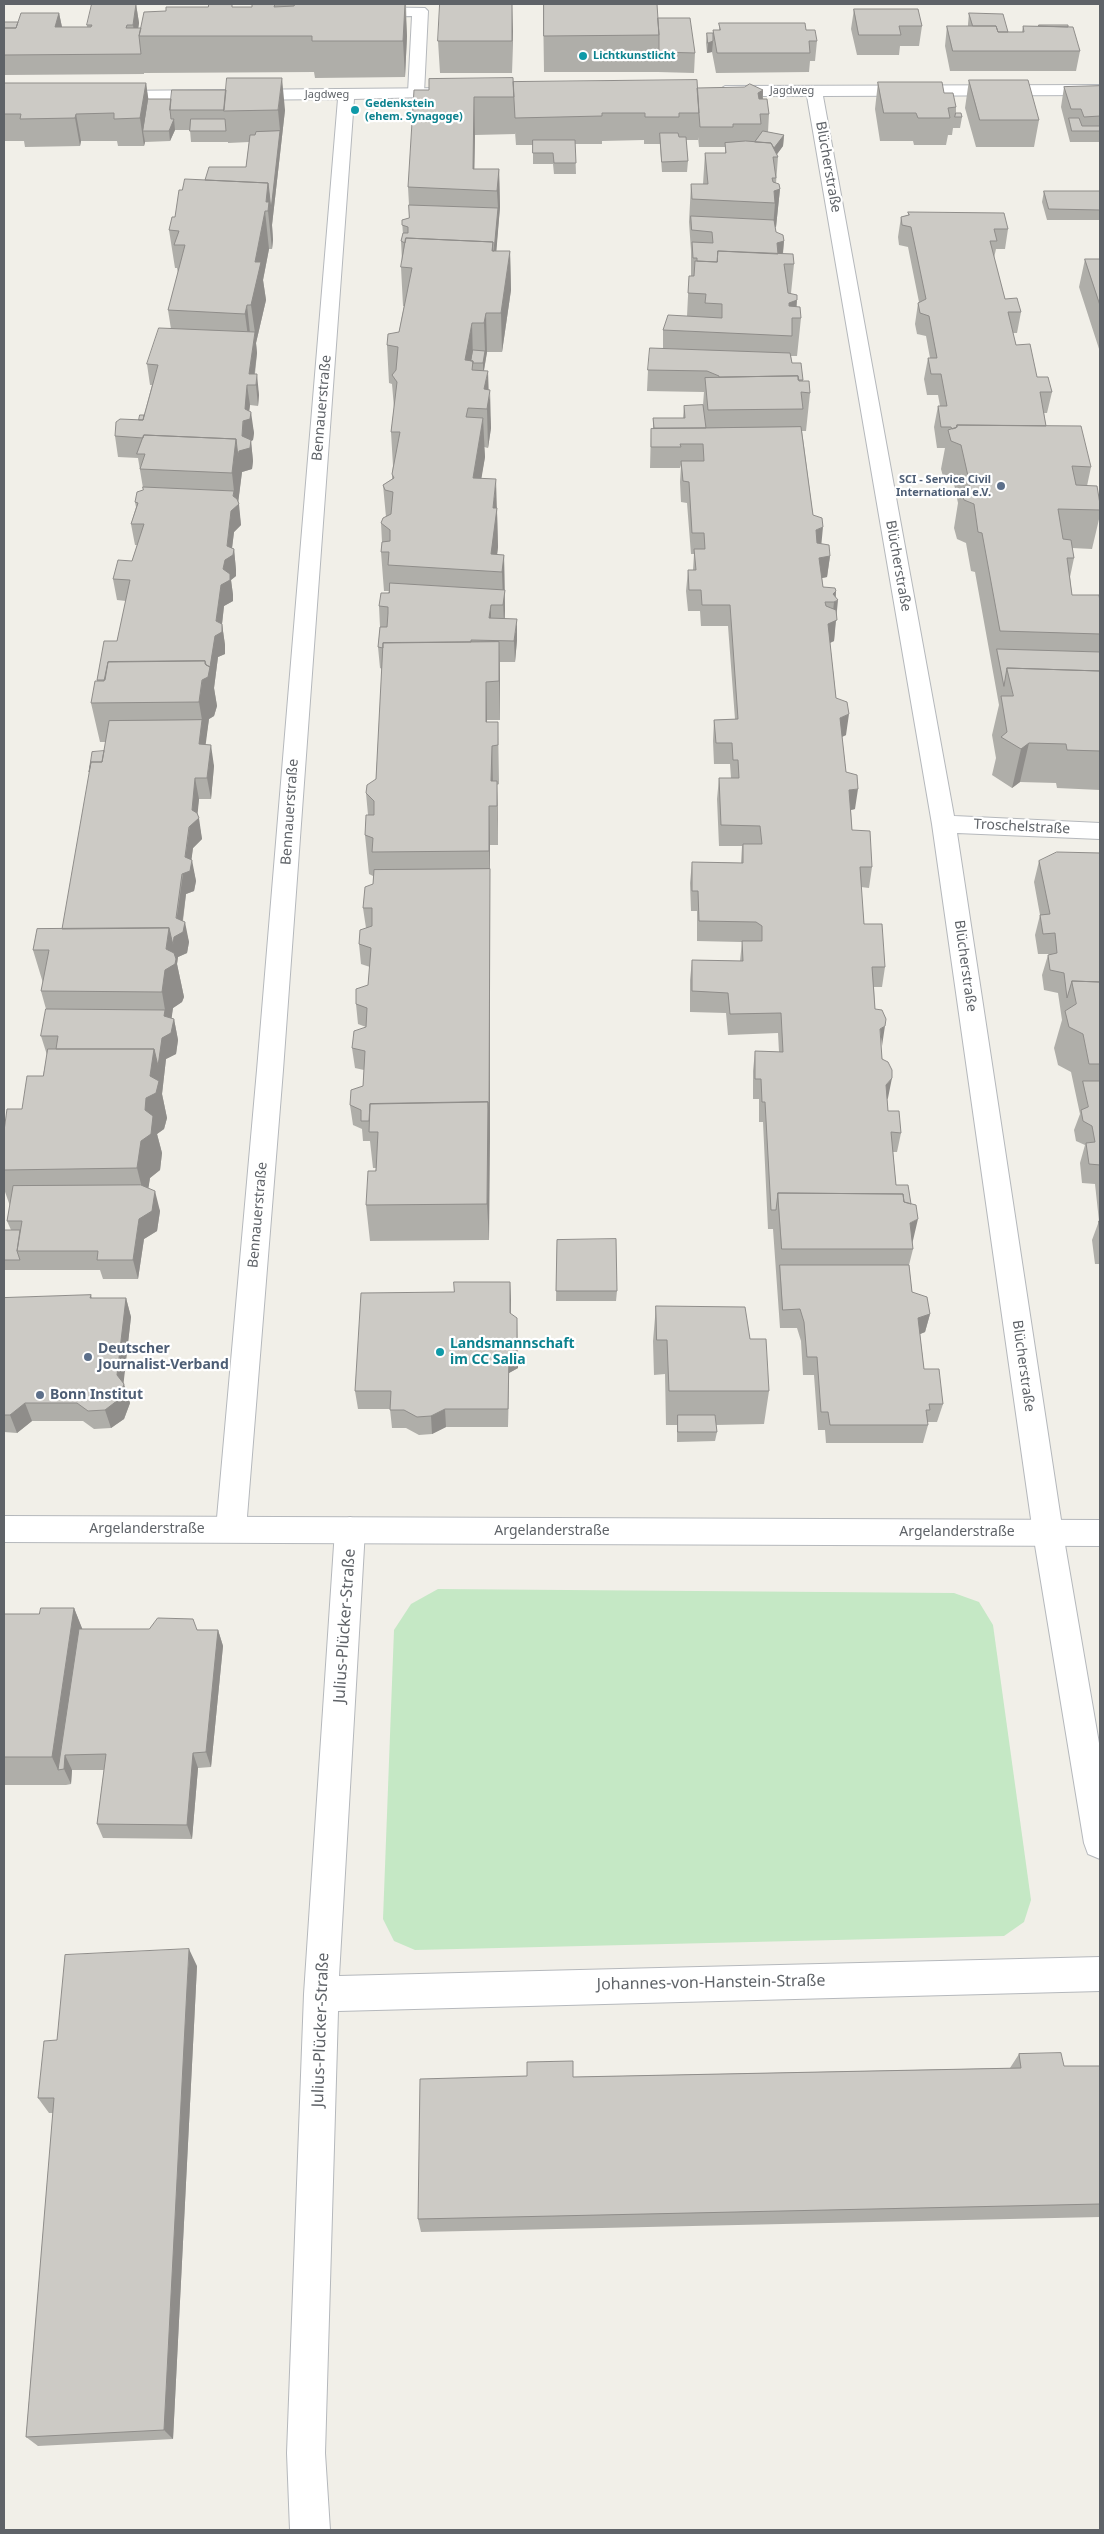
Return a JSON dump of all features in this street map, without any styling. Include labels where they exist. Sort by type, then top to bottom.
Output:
[{"type":"street","points":[[354,4],[353,12],[420,11],[416,93]]},
{"type":"street","name":"Blücherstraße","points":[[814,90],[944,824],[1048,1533],[1100,1843]]},
{"type":"street","name":"Jagdweg","points":[[707,91],[1100,90]]},
{"type":"street","name":"Jagdweg","points":[[92,96],[472,93]]},
{"type":"street","name":"Bennauerstraße","points":[[231,1529],[270,1070],[346,95]]},
{"type":"street","name":"Troschelstraße","points":[[944,824],[1100,831]]},
{"type":"street","name":"Argelanderstraße","points":[[4,1529],[1100,1533]]},
{"type":"street","name":"Julius-Plücker-Straße","points":[[310,2530],[306,2453],[321,1994],[350,1530]]},
{"type":"street","name":"Johannes-von-Hanstein-Straße","points":[[321,1994],[1100,1974]]},
{"type":"green space","points":[[438,1589],[954,1593],[979,1602],[993,1625],[1031,1900],[1024,1922],[1004,1936],[415,1950],[394,1941],[383,1919],[394,1630],[411,1604]]},
{"type":"building","points":[[92,4],[136,4],[133,25],[127,25],[126,28],[141,28],[139,36],[141,54],[4,55],[4,28],[16,28],[21,13],[59,13],[55,27],[91,27],[92,25],[87,25]]},
{"type":"building","points":[[209,4],[232,4],[232,7],[252,7],[252,4],[275,4],[274,7],[294,6],[295,4],[405,4],[403,41],[312,41],[312,36],[139,36],[144,12],[166,11],[166,7],[208,7]]},
{"type":"building","points":[[440,4],[512,4],[512,41],[438,41]]},
{"type":"building","points":[[544,4],[657,4],[659,35],[544,36]]},
{"type":"building","points":[[854,9],[918,9],[922,26],[899,26],[901,35],[859,35]]},
{"type":"building","points":[[969,13],[1003,14],[1008,32],[998,32],[996,26],[973,26]]},
{"type":"building","points":[[658,18],[690,18],[695,53],[659,52]]},
{"type":"building","points":[[4,22],[18,22],[16,28],[4,28]]},
{"type":"building","points":[[719,23],[805,23],[806,30],[815,30],[817,41],[809,41],[810,53],[717,53],[713,30],[720,30]]},
{"type":"building","points":[[1068,25],[1068,27],[1039,26]]},
{"type":"building","points":[[947,26],[996,26],[998,32],[1024,32],[1023,26],[1073,27],[1080,51],[953,51]]},
{"type":"building","points":[[707,33],[713,33],[713,41],[708,43]]},
{"type":"building","points":[[227,78],[282,78],[278,110],[224,111]]},
{"type":"building","points":[[513,78],[514,97],[474,97],[473,169],[499,169],[497,191],[408,187],[414,90],[429,90],[429,79]]},
{"type":"building","points":[[697,80],[699,113],[679,113],[679,117],[645,117],[645,113],[602,113],[602,116],[515,118],[513,82]]},
{"type":"building","points":[[969,80],[1028,80],[1039,120],[980,120]]},
{"type":"building","points":[[878,82],[942,82],[944,93],[953,93],[956,107],[948,108],[950,118],[918,118],[916,113],[884,113]]},
{"type":"building","points":[[4,83],[146,83],[140,118],[114,119],[114,113],[76,114],[75,118],[20,119],[21,114],[4,114]]},
{"type":"building","points":[[750,84],[763,90],[758,93],[759,99],[767,99],[769,114],[760,114],[761,124],[733,124],[733,127],[700,127],[697,88],[744,87]]},
{"type":"building","points":[[1100,86],[1100,116],[1084,117],[1081,109],[1071,109],[1064,87]]},
{"type":"building","points":[[172,90],[226,90],[224,110],[170,110]]},
{"type":"building","points":[[148,99],[171,99],[171,119],[174,119],[169,131],[143,131]]},
{"type":"building","points":[[956,113],[961,113],[962,117],[955,117]]},
{"type":"building","points":[[1069,118],[1079,118],[1082,126],[1100,126],[1100,131],[1072,131]]},
{"type":"building","points":[[191,119],[225,119],[226,131],[190,131]]},
{"type":"building","points":[[280,131],[271,210],[268,183],[205,180],[209,167],[246,167],[250,135],[255,135],[256,132]]},
{"type":"building","points":[[763,131],[784,135],[774,148],[771,143],[755,142]]},
{"type":"building","points":[[660,133],[678,133],[679,137],[686,137],[688,161],[662,162]]},
{"type":"building","points":[[533,140],[575,140],[576,163],[554,163],[553,153],[533,153]]},
{"type":"building","points":[[746,141],[771,143],[778,157],[773,157],[776,178],[772,178],[773,182],[779,184],[780,189],[774,191],[775,203],[692,199],[691,184],[708,184],[705,153],[726,153],[725,143]]},
{"type":"building","points":[[185,179],[268,183],[266,202],[269,202],[268,211],[265,211],[255,262],[261,262],[251,305],[247,305],[245,314],[168,310],[185,245],[174,245],[179,231],[169,230],[172,217],[175,217],[179,190],[182,190]]},
{"type":"building","points":[[1044,191],[1100,191],[1100,210],[1049,209]]},
{"type":"building","points":[[409,205],[498,208],[494,251],[493,242],[406,238],[405,243],[401,241],[403,233],[408,233],[408,227],[402,225],[402,220],[409,218]]},
{"type":"building","points":[[908,212],[1004,213],[1008,229],[994,229],[997,241],[990,241],[1005,299],[1017,298],[1021,312],[1008,312],[1016,345],[1030,344],[1037,377],[1048,377],[1052,392],[1040,392],[1046,426],[957,425],[956,428],[952,429],[951,427],[941,427],[938,406],[947,406],[941,374],[931,374],[928,358],[937,358],[929,316],[920,313],[918,303],[926,299],[911,227],[902,225],[901,217],[909,215]]},
{"type":"building","points":[[691,216],[774,220],[776,232],[783,235],[784,241],[777,243],[778,254],[718,251],[717,262],[697,261],[697,258],[693,258],[692,242],[713,243],[712,232],[692,230]]},
{"type":"building","points":[[406,238],[493,242],[492,251],[510,251],[501,313],[486,313],[484,323],[472,323],[465,360],[473,361],[472,370],[488,371],[484,389],[490,390],[487,409],[468,408],[466,417],[483,418],[473,478],[496,479],[493,508],[497,508],[491,554],[504,555],[502,572],[388,565],[389,552],[381,552],[382,542],[390,541],[390,530],[381,523],[383,518],[391,514],[393,492],[385,490],[383,485],[394,478],[392,474],[400,432],[391,432],[397,382],[392,375],[396,370],[398,347],[387,345],[388,334],[399,332],[412,268],[401,267]]},
{"type":"building","points":[[718,251],[793,254],[794,264],[784,264],[788,293],[797,295],[797,300],[789,303],[789,306],[800,307],[801,318],[792,318],[792,336],[663,330],[668,315],[722,318],[722,304],[705,303],[706,294],[688,293],[689,276],[694,276],[695,261],[717,262]]},
{"type":"building","points":[[1085,259],[1100,259],[1100,305]]},
{"type":"building","points":[[159,328],[255,332],[249,374],[257,374],[256,385],[247,385],[245,409],[251,412],[250,419],[243,421],[242,436],[251,440],[250,448],[239,451],[238,457],[236,439],[144,435],[143,438],[115,436],[116,422],[120,419],[143,420],[158,365],[147,364]]},
{"type":"building","points":[[650,348],[790,353],[792,363],[801,363],[803,380],[798,380],[798,376],[719,377],[707,371],[648,370]]},
{"type":"building","points":[[473,350],[485,351],[483,363],[473,363],[471,361]]},
{"type":"building","points":[[798,376],[799,381],[809,381],[810,393],[801,392],[803,409],[708,410],[705,378]]},
{"type":"building","points":[[703,405],[706,428],[654,428],[653,418],[685,418],[684,406]]},
{"type":"building","points":[[140,415],[144,415],[143,420],[139,420]]},
{"type":"building","points":[[957,425],[1081,426],[1091,467],[1072,466],[1076,485],[1097,486],[1100,510],[1058,509],[1063,539],[1071,540],[1074,558],[1067,558],[1072,595],[1099,595],[1100,634],[1000,631],[982,533],[978,532],[974,504],[964,500],[961,489],[970,485],[961,445],[951,441],[948,430],[957,427]]},
{"type":"building","points":[[801,427],[813,515],[822,518],[823,527],[816,530],[817,543],[829,545],[830,556],[819,558],[823,587],[835,588],[836,591],[833,594],[838,600],[825,602],[826,606],[836,610],[837,620],[828,624],[836,698],[847,702],[849,714],[840,718],[846,772],[857,775],[858,789],[849,790],[852,830],[870,831],[872,867],[860,867],[864,924],[882,924],[885,967],[872,967],[875,1009],[882,1010],[886,1019],[885,1026],[880,1029],[882,1059],[888,1062],[892,1070],[892,1078],[886,1085],[888,1111],[899,1111],[901,1133],[891,1132],[896,1185],[908,1185],[911,1204],[904,1202],[903,1194],[778,1193],[776,1210],[771,1210],[765,1102],[762,1102],[761,1079],[755,1079],[755,1051],[783,1052],[781,1013],[730,1014],[728,993],[692,991],[692,960],[743,961],[742,941],[762,941],[762,926],[756,922],[699,921],[698,891],[692,891],[692,862],[743,863],[743,844],[762,844],[760,826],[721,825],[719,778],[739,778],[738,760],[733,760],[732,743],[716,743],[714,720],[738,719],[730,605],[702,605],[701,590],[689,590],[688,570],[696,570],[694,549],[705,549],[704,533],[692,533],[689,482],[683,481],[681,461],[704,461],[703,444],[680,444],[681,447],[651,447],[651,429]]},
{"type":"building","points":[[144,435],[236,439],[232,473],[140,469],[145,454],[137,454]]},
{"type":"building","points":[[143,487],[234,491],[233,496],[239,504],[231,511],[227,546],[234,549],[233,555],[225,560],[223,569],[230,574],[230,580],[221,585],[216,621],[222,624],[222,632],[215,636],[210,667],[206,665],[205,661],[108,662],[105,680],[97,680],[104,641],[117,641],[130,580],[113,579],[118,560],[132,561],[144,524],[131,524],[138,503],[135,502],[137,492],[143,490]]},
{"type":"building","points":[[390,583],[505,590],[503,605],[491,605],[489,618],[517,619],[514,641],[471,640],[471,642],[383,643],[383,648],[378,647],[380,627],[387,627],[388,613],[388,607],[379,606],[381,593],[389,593]]},
{"type":"building","points":[[499,642],[499,681],[486,682],[486,722],[498,722],[498,745],[492,746],[491,781],[497,781],[497,806],[489,806],[489,851],[372,852],[373,838],[365,835],[366,815],[374,815],[374,801],[366,793],[367,785],[376,779],[383,643]]},
{"type":"building","points":[[997,649],[1100,652],[1100,671],[1007,668],[1004,686]]},
{"type":"building","points":[[205,661],[205,664],[210,667],[208,677],[202,680],[199,702],[91,703],[95,681],[104,681],[108,662]]},
{"type":"building","points":[[1007,668],[1100,671],[1100,751],[1067,750],[1066,744],[1029,743],[1021,749],[1001,737],[1007,732],[1001,696],[1013,696]]},
{"type":"building","points":[[202,720],[199,744],[211,745],[207,778],[195,778],[192,810],[197,813],[199,818],[189,827],[185,857],[192,860],[190,871],[182,874],[176,918],[185,922],[183,932],[174,937],[173,945],[169,928],[62,929],[91,762],[102,762],[109,721]]},
{"type":"building","points":[[104,751],[102,762],[91,762],[89,772],[92,752]]},
{"type":"building","points":[[1057,852],[1100,853],[1100,982],[1072,981],[1067,998],[1064,973],[1050,970],[1048,955],[1057,953],[1055,933],[1043,934],[1040,915],[1050,914],[1039,861]]},
{"type":"building","points":[[490,869],[489,1118],[488,1102],[370,1104],[369,1121],[361,1121],[361,1110],[350,1105],[351,1090],[363,1086],[365,1051],[352,1048],[354,1031],[366,1027],[367,1008],[356,1004],[356,989],[368,985],[371,948],[359,944],[360,930],[372,926],[372,908],[363,908],[365,887],[373,884],[374,870]]},
{"type":"building","points":[[169,928],[166,949],[174,953],[176,959],[175,964],[165,970],[162,992],[41,991],[49,950],[33,950],[37,929]]},
{"type":"building","points":[[1072,981],[1100,982],[1100,1064],[1089,1064],[1083,1034],[1069,1027],[1065,1011],[1076,1004]]},
{"type":"building","points":[[46,1009],[165,1010],[164,1016],[174,1019],[171,1033],[162,1038],[158,1066],[154,1049],[56,1049],[58,1036],[41,1036]]},
{"type":"building","points":[[48,1049],[154,1049],[150,1076],[159,1081],[156,1093],[146,1098],[145,1110],[153,1116],[151,1134],[141,1141],[137,1168],[4,1170],[4,1131],[7,1109],[22,1109],[27,1076],[43,1076]]},
{"type":"building","points":[[1083,1081],[1100,1081],[1100,1165],[1089,1164],[1086,1143],[1095,1142],[1092,1126],[1083,1121],[1081,1110],[1088,1107]]},
{"type":"building","points":[[488,1102],[487,1204],[366,1205],[368,1171],[376,1171],[378,1132],[369,1132],[370,1104]]},
{"type":"building","points":[[141,1185],[155,1191],[152,1211],[139,1219],[133,1260],[97,1260],[98,1251],[17,1251],[22,1221],[7,1221],[13,1186]]},
{"type":"building","points":[[778,1193],[903,1194],[904,1202],[916,1205],[918,1219],[910,1223],[913,1249],[782,1249]]},
{"type":"building","points":[[4,1230],[20,1230],[17,1251],[20,1260],[4,1260]]},
{"type":"building","points":[[616,1239],[617,1291],[556,1291],[557,1240]]},
{"type":"building","points":[[780,1265],[909,1265],[912,1292],[927,1297],[930,1314],[918,1318],[924,1369],[939,1369],[943,1404],[929,1404],[930,1410],[926,1410],[928,1425],[830,1425],[828,1412],[821,1412],[817,1357],[807,1357],[804,1322],[800,1309],[783,1310]]},
{"type":"building","name":"Landsmannschaft im CC Salia","points":[[454,1282],[510,1282],[510,1313],[517,1318],[517,1350],[509,1354],[508,1409],[445,1409],[431,1416],[417,1417],[404,1410],[390,1410],[391,1391],[355,1391],[361,1293],[454,1292]]},
{"type":"building","points":[[91,1295],[90,1298],[126,1298],[117,1375],[124,1384],[118,1400],[105,1410],[88,1411],[77,1403],[25,1403],[10,1415],[4,1415],[4,1298]]},
{"type":"building","points":[[656,1306],[745,1307],[750,1339],[766,1339],[769,1391],[669,1391],[667,1340],[657,1340]]},
{"type":"building","points":[[678,1415],[715,1415],[717,1432],[678,1432]]},
{"type":"building","points":[[41,1608],[74,1608],[52,1757],[4,1757],[4,1614],[39,1614]]},
{"type":"building","points":[[158,1618],[193,1619],[197,1630],[218,1630],[206,1752],[193,1753],[187,1825],[97,1824],[106,1754],[65,1755],[64,1769],[58,1770],[79,1629],[149,1629]]},
{"type":"building","points":[[189,1949],[164,2430],[26,2437],[54,2098],[38,2098],[44,2041],[57,2040],[65,1955]]},
{"type":"building","points":[[1061,2053],[1064,2066],[1100,2066],[1100,2204],[418,2219],[420,2079],[527,2076],[527,2062],[573,2061],[573,2077],[1021,2068],[1019,2054]]},
{"type":"place","name":"Lichtkunstlicht","points":[[583,56]]},
{"type":"place","name":"Gedenkstein (ehem. Synagoge)","points":[[355,110]]},
{"type":"place","name":"SCI - Service Civil International e.V.","points":[[1001,486]]},
{"type":"place","name":"Landsmannschaft im CC Salia","points":[[440,1352]]},
{"type":"place","name":"Deutscher Journalist-Verband","points":[[88,1357]]},
{"type":"place","name":"Bonn Institut","points":[[40,1395]]}]
